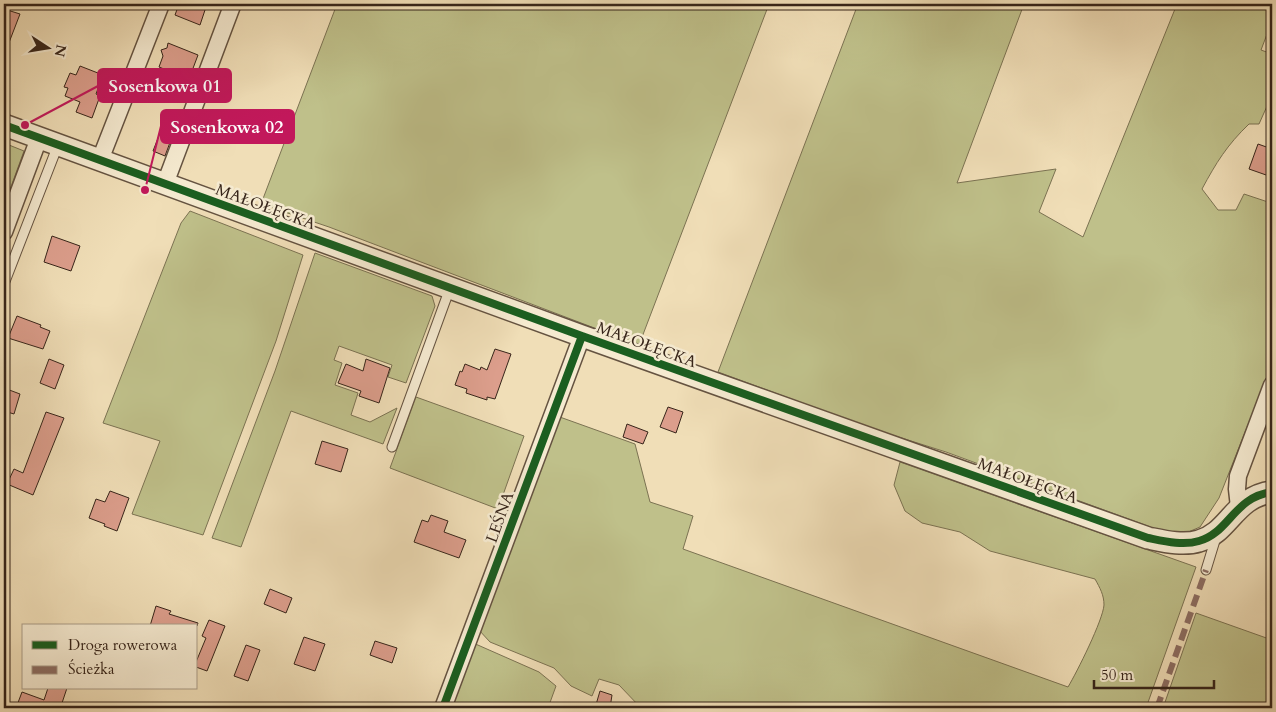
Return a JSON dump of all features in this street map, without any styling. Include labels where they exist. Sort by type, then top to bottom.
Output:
[{"type":"street","points":[[100,160],[161,4]]},
{"type":"street","points":[[165,184],[232,6]]},
{"type":"street","name":"MAŁOŁĘCKA","points":[[4,125],[582,336],[1148,538],[1189,542],[1199,541],[1217,531],[1239,507],[1254,497],[1272,492]]},
{"type":"street","points":[[4,232],[49,142]]},
{"type":"street","name":"LEŚNA","points":[[442,708],[582,336]]},
{"type":"street","points":[[1239,507],[1238,476],[1272,385]]},
{"type":"lane","points":[[4,284],[49,142]]},
{"type":"lane","points":[[392,447],[450,288]]},
{"type":"lane","points":[[1206,570],[1217,531]]},
{"type":"green space","points":[[337,4],[769,4],[639,345],[329,227],[261,204]]},
{"type":"green space","points":[[858,4],[1024,4],[957,183],[1056,169],[1039,212],[1083,237],[1177,4],[1272,4],[1272,21],[1261,50],[1272,54],[1272,95],[1259,124],[1249,124],[1234,139],[1202,189],[1218,210],[1236,210],[1244,194],[1268,202],[1272,194],[1272,364],[1219,498],[1200,527],[1186,533],[1164,532],[946,452],[873,429],[718,372]]},
{"type":"green space","points":[[4,143],[24,151],[4,206]]},
{"type":"green space","points":[[190,211],[303,255],[276,341],[203,535],[132,514],[160,441],[103,423],[181,223]]},
{"type":"green space","points":[[315,253],[432,296],[435,306],[406,383],[388,377],[392,365],[339,346],[334,360],[342,363],[335,385],[358,393],[351,415],[370,422],[397,408],[383,444],[291,411],[241,547],[212,538],[275,371]]},
{"type":"green space","points":[[416,397],[524,436],[498,509],[390,468]]},
{"type":"green space","points":[[557,416],[635,444],[650,502],[693,516],[683,549],[1068,687],[1089,646],[1103,612],[1103,598],[1095,579],[990,551],[960,532],[922,523],[905,511],[894,485],[900,462],[1196,567],[1146,708],[641,708],[619,685],[599,679],[592,696],[571,686],[554,668],[490,642],[478,629]]},
{"type":"green space","points":[[1196,613],[1272,640],[1272,708],[1163,708]]},
{"type":"green space","points":[[471,642],[539,672],[556,686],[548,708],[448,708]]},
{"type":"building","points":[[179,4],[207,4],[200,25],[175,15]]},
{"type":"building","points":[[4,9],[20,14],[5,53],[4,53]]},
{"type":"building","points":[[168,43],[198,55],[189,79],[159,67],[163,56],[161,50],[167,48]]},
{"type":"building","points":[[80,66],[103,75],[96,94],[100,96],[92,118],[76,112],[80,102],[65,96],[68,88],[64,87],[70,73],[76,75]]},
{"type":"building","points":[[160,133],[172,137],[165,156],[153,151]]},
{"type":"building","points":[[1258,144],[1272,149],[1272,168],[1269,176],[1249,169]]},
{"type":"building","points":[[52,236],[80,246],[71,271],[44,262]]},
{"type":"building","points":[[17,316],[41,325],[40,327],[50,331],[43,349],[8,338]]},
{"type":"building","points":[[495,349],[511,354],[495,399],[487,397],[487,400],[466,393],[467,389],[455,385],[460,371],[462,372],[465,364],[480,370],[481,367],[487,370]]},
{"type":"building","points":[[49,359],[64,365],[55,389],[40,383]]},
{"type":"building","points":[[366,359],[390,368],[379,403],[359,396],[361,391],[338,383],[346,364],[363,371]]},
{"type":"building","points":[[4,388],[20,394],[14,414],[4,411]]},
{"type":"building","points":[[668,407],[683,412],[676,433],[660,427]]},
{"type":"building","points":[[46,412],[64,418],[33,495],[7,484],[14,469],[23,473]]},
{"type":"building","points":[[627,424],[648,432],[643,444],[623,437]]},
{"type":"building","points":[[322,441],[348,449],[341,472],[315,464]]},
{"type":"building","points":[[110,491],[129,498],[117,531],[89,518],[96,499],[105,502]]},
{"type":"building","points":[[431,515],[448,521],[444,532],[466,540],[459,558],[414,542],[422,520],[428,522]]},
{"type":"building","points":[[270,589],[292,598],[286,613],[264,604]]},
{"type":"building","points":[[156,606],[171,611],[169,614],[198,623],[198,624],[151,624]]},
{"type":"building","points":[[209,620],[225,626],[207,671],[198,668],[198,657],[206,638],[202,636]]},
{"type":"building","points":[[304,637],[325,644],[315,671],[294,664]]},
{"type":"building","points":[[375,641],[397,648],[392,663],[370,655]]},
{"type":"building","points":[[246,645],[260,650],[248,681],[234,676]]},
{"type":"building","points":[[47,690],[66,690],[61,706],[63,708],[16,708],[22,692],[44,700]]},
{"type":"building","points":[[600,691],[612,695],[610,708],[595,708]]},
{"type":"marked path","points":[[1157,708],[1206,570]]},
{"type":"cycle path","points":[[4,125],[582,336],[1148,538],[1180,543],[1199,541],[1218,531],[1249,501],[1259,495],[1272,492]]},
{"type":"cycle path","points":[[443,708],[582,336]]},
{"type":"place","name":"Sosenkowa 01","points":[[25,125]]},
{"type":"place","name":"Sosenkowa 02","points":[[145,190]]}]
